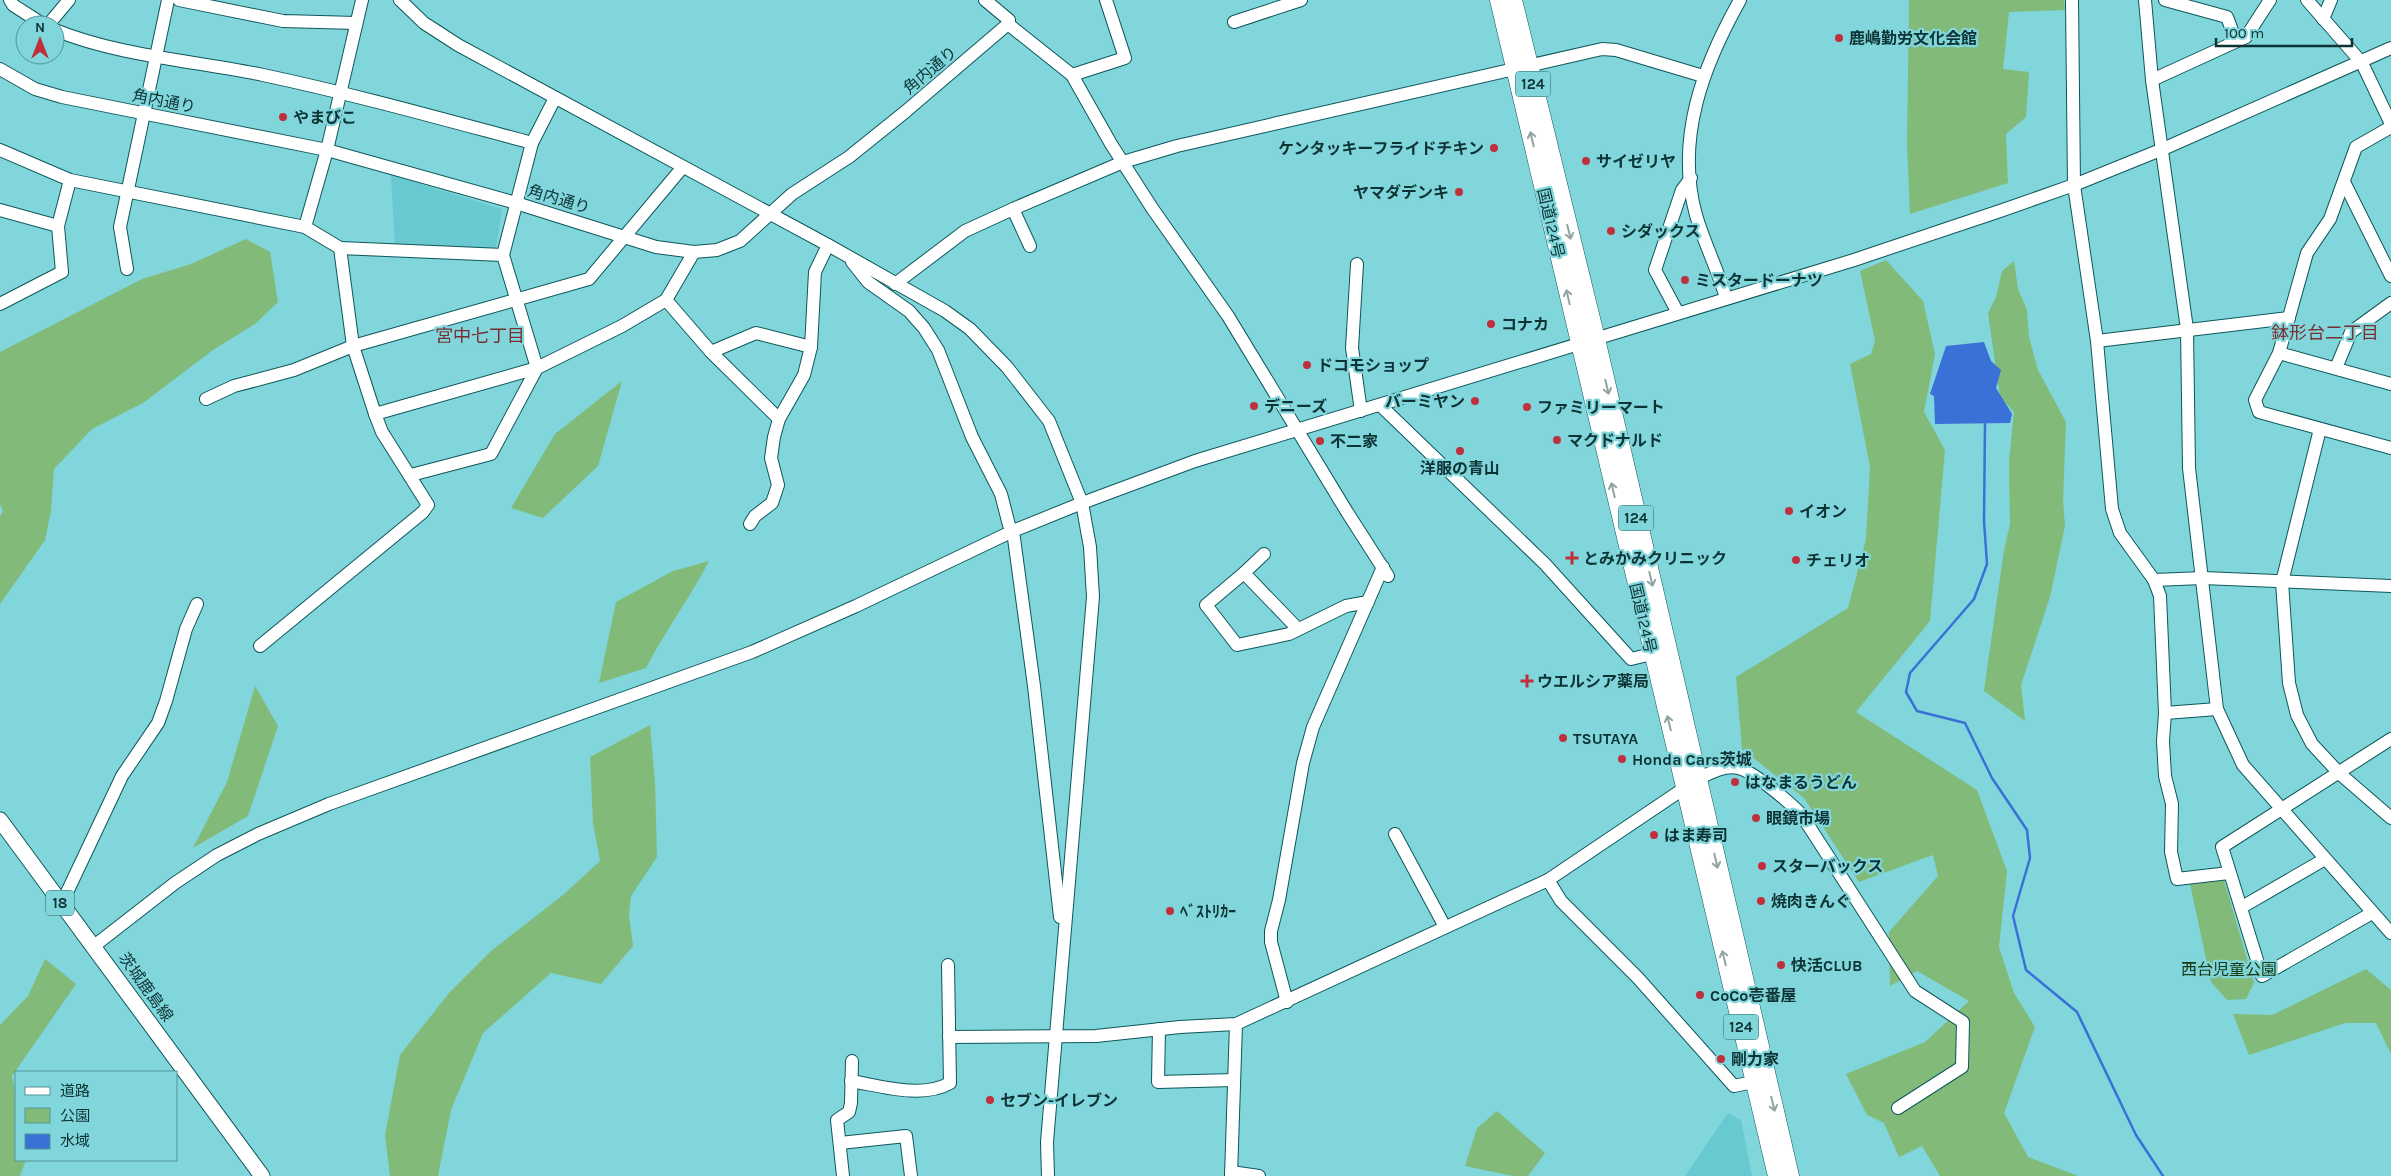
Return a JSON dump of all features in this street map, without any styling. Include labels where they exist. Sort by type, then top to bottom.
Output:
[{"type":"highway","name":"国道124号","points":[[1499,0],[1522,67],[1761,1080],[1790,1176]]},
{"type":"highway","name":"国道124号","points":[[1513,0],[1522,67]]},
{"type":"highway","name":"国道124号","points":[[1761,1080],[1777,1176]]},
{"type":"main road","name":"茨城鹿島線","points":[[0,820],[262,1176]]},
{"type":"street","points":[[10,0],[12,4],[29,15]]},
{"type":"street","points":[[56,15],[69,0]]},
{"type":"street","points":[[127,269],[120,227],[154,56],[168,0]]},
{"type":"street","points":[[179,0],[243,6],[284,21],[356,24]]},
{"type":"street","points":[[305,227],[327,150],[362,0]]},
{"type":"street","points":[[400,0],[424,23],[458,45],[682,168],[828,245],[945,311],[970,330],[1007,367],[1049,421],[1082,503],[1090,547],[1093,597],[1063,931],[1047,1142],[1048,1176]]},
{"type":"street","points":[[985,0],[1008,20],[1008,24],[1072,75],[1123,162],[1228,316],[1385,572],[1368,602],[1313,727],[1303,763],[1280,900],[1271,931],[1271,942],[1287,1002]]},
{"type":"street","points":[[1072,75],[1126,58],[1106,0]]},
{"type":"street","points":[[1234,22],[1301,0]]},
{"type":"street","points":[[1726,298],[1696,216],[1690,178],[1690,141],[1703,76],[1722,33],[1740,0]]},
{"type":"street","points":[[2072,0],[2074,185],[2098,341],[2112,509],[2120,533],[2154,580],[2160,596],[2165,713],[2163,741],[2165,776],[2172,804],[2171,852],[2176,879],[2229,873]]},
{"type":"street","points":[[2145,0],[2152,80],[2187,329],[2189,468],[2217,709],[2243,765],[2391,933]]},
{"type":"street","points":[[2164,0],[2227,17],[2236,41]]},
{"type":"street","points":[[2152,80],[2246,37],[2270,0]]},
{"type":"street","points":[[2307,0],[2362,63],[2391,125],[2356,147],[2330,219],[2307,253],[2279,353],[2255,400],[2260,412],[2391,448]]},
{"type":"street","points":[[2323,19],[2331,0]]},
{"type":"street","name":"角内通り","points":[[0,69],[35,89],[62,97],[327,150],[516,203],[656,247],[694,252],[717,250],[740,241],[792,194],[849,157],[891,124],[1008,24]]},
{"type":"street","points":[[65,34],[154,56],[340,92],[532,143]]},
{"type":"street","points":[[94,946],[175,883],[217,855],[242,842],[329,804],[647,691],[761,648],[856,606],[1013,531],[1082,503],[1195,461],[1854,260],[2074,185],[2163,150],[2362,63],[2391,48]]},
{"type":"street","points":[[895,284],[965,231],[1123,162],[1177,146],[1582,52],[1609,50],[1703,76]]},
{"type":"street","points":[[411,476],[491,454],[537,368],[503,255],[532,143],[554,98]]},
{"type":"street","points":[[0,150],[70,180],[305,227],[340,248],[503,255]]},
{"type":"street","points":[[206,399],[234,386],[294,370],[353,346],[589,279],[623,236],[682,168]]},
{"type":"street","points":[[1678,313],[1655,270],[1682,190],[1690,178]]},
{"type":"street","points":[[0,304],[62,272],[58,226],[70,180]]},
{"type":"street","points":[[2344,182],[2391,276]]},
{"type":"street","points":[[1014,209],[1030,246]]},
{"type":"street","points":[[0,210],[58,226]]},
{"type":"street","points":[[750,524],[755,516],[772,503],[778,485],[771,458],[779,419],[804,375],[812,347],[815,272],[828,245]]},
{"type":"street","points":[[260,646],[423,512],[428,504],[382,432],[375,414],[353,346],[340,248]]},
{"type":"street","points":[[375,414],[537,368],[622,326],[666,300],[694,252]]},
{"type":"street","points":[[848,256],[868,282],[909,311],[924,328],[938,350],[972,437],[1000,494],[1009,525],[1013,531],[1034,686],[1053,847],[1058,910],[1063,931]]},
{"type":"street","points":[[1357,264],[1352,348],[1361,411]]},
{"type":"street","points":[[666,300],[711,352],[779,419]]},
{"type":"street","points":[[2336,368],[2351,332],[2391,303]]},
{"type":"street","points":[[2098,341],[2289,318]]},
{"type":"street","points":[[711,352],[756,333],[812,347]]},
{"type":"street","points":[[2279,353],[2391,384]]},
{"type":"street","points":[[1380,405],[1544,564],[1631,659],[1660,652]]},
{"type":"street","points":[[2320,429],[2282,582],[2289,683],[2297,715],[2312,744],[2338,773],[2391,818]]},
{"type":"street","points":[[1264,554],[1206,605],[1237,645],[1289,634],[1346,606],[1368,602]]},
{"type":"street","points":[[1244,573],[1298,629]]},
{"type":"street","points":[[2154,580],[2203,578],[2391,586]]},
{"type":"street","points":[[61,905],[122,776],[158,722],[166,701],[186,629],[197,604]]},
{"type":"street","points":[[2165,713],[2217,709]]},
{"type":"street","points":[[2372,913],[2262,976],[2242,906],[2229,873],[2222,847],[2391,739]]},
{"type":"street","points":[[949,1037],[1116,1035],[1160,1029],[1236,1024],[1548,880],[1691,783],[1719,770],[1737,768],[1784,798],[1801,814],[1915,991],[1963,1022],[1962,1067],[1898,1108]]},
{"type":"street","points":[[1395,834],[1445,927]]},
{"type":"street","points":[[2242,906],[2325,859]]},
{"type":"street","points":[[1548,880],[1560,901],[1638,978],[1734,1086],[1761,1080]]},
{"type":"street","points":[[851,1081],[910,1091],[941,1088],[950,1083],[948,965]]},
{"type":"street","points":[[1236,1024],[1231,1174],[1259,1176]]},
{"type":"street","points":[[1160,1029],[1158,1082],[1234,1080]]},
{"type":"street","points":[[844,1176],[837,1120],[849,1112],[852,1061]]},
{"type":"street","points":[[840,1143],[906,1136],[911,1176]]},
{"type":"shaded area","points":[[391,175],[502,209],[496,249],[395,247]]},
{"type":"shaded area","points":[[1728,1113],[1741,1120],[1752,1176],[1685,1176]]},
{"type":"green space","points":[[1909,0],[2064,0],[2065,10],[2009,12],[2003,69],[2029,72],[2026,117],[2006,134],[2008,183],[1910,214],[1907,144]]},
{"type":"green space","points":[[246,239],[270,252],[278,302],[255,324],[213,350],[143,403],[92,429],[54,469],[51,511],[45,540],[0,604],[0,516],[3,511],[0,504],[0,352],[142,279],[191,264]]},
{"type":"green space","points":[[1886,260],[1923,301],[1935,354],[1924,412],[1945,450],[1930,621],[1856,712],[1977,790],[2007,871],[1999,947],[2014,993],[2035,1027],[2004,1113],[2028,1157],[2078,1176],[1940,1176],[1922,1146],[1899,1157],[1884,1123],[1867,1115],[1846,1074],[1925,1042],[1969,1001],[1917,971],[1890,986],[1889,932],[1938,876],[1933,855],[1859,882],[1804,798],[1742,749],[1736,677],[1848,608],[1866,539],[1870,467],[1850,364],[1871,354],[1875,341],[1860,271]]},
{"type":"green space","points":[[2014,261],[2018,289],[2027,310],[2029,337],[2038,370],[2066,422],[2063,500],[2065,526],[2050,597],[2021,685],[2025,721],[1984,691],[2004,550],[2010,524],[2009,461],[2014,412],[2000,397],[1988,313],[1996,297],[2002,271]]},
{"type":"green space","points":[[622,381],[598,466],[543,518],[511,508],[555,434]]},
{"type":"green space","points":[[709,561],[646,668],[599,683],[616,602],[673,571]]},
{"type":"green space","points":[[255,686],[278,726],[248,816],[193,848],[227,782]]},
{"type":"green space","points":[[650,725],[655,783],[657,857],[631,896],[629,914],[633,946],[601,984],[551,973],[483,1033],[451,1110],[438,1176],[390,1176],[385,1135],[400,1055],[449,993],[491,951],[563,895],[600,861],[593,823],[590,757]]},
{"type":"green space","name":"西台児童公園","points":[[2224,880],[2254,983],[2246,999],[2227,1000],[2211,982],[2190,884]]},
{"type":"green space","points":[[45,959],[76,984],[12,1076],[15,1091],[15,1161],[26,1161],[20,1176],[0,1176],[0,1025],[28,996]]},
{"type":"green space","points":[[2366,969],[2391,990],[2391,1054],[2376,1023],[2345,1023],[2249,1055],[2233,1014],[2272,1015]]},
{"type":"green space","points":[[1497,1111],[1545,1153],[1528,1176],[1513,1176],[1465,1166],[1477,1128]]},
{"type":"water","points":[[1984,342],[1991,361],[2001,370],[1996,388],[2012,414],[2010,423],[1935,424],[1934,396],[1930,394],[1946,346]]},
{"type":"waterway","points":[[1985,422],[1984,521],[1987,564],[1974,599],[1910,673],[1906,692],[1917,711],[1965,723],[1992,778],[2027,830],[2030,858],[2013,916],[2026,970],[2077,1012],[2136,1135],[2163,1176]]},
{"type":"place","name":"鹿嶋勤労文化会館","points":[[1839,38]]},
{"type":"place","name":"やまびこ","points":[[283,117]]},
{"type":"place","name":"ケンタッキーフライドチキン","points":[[1494,148]]},
{"type":"place","name":"サイゼリヤ","points":[[1586,161]]},
{"type":"place","name":"ヤマダデンキ","points":[[1459,192]]},
{"type":"place","name":"シダックス","points":[[1611,231]]},
{"type":"place","name":"ミスタードーナツ","points":[[1685,280]]},
{"type":"place","name":"コナカ","points":[[1491,324]]},
{"type":"place","name":"ドコモショップ","points":[[1307,365]]},
{"type":"place","name":"バーミヤン","points":[[1475,401]]},
{"type":"place","name":"デニーズ","points":[[1254,406]]},
{"type":"place","name":"ファミリーマート","points":[[1527,407]]},
{"type":"place","name":"マクドナルド","points":[[1557,440]]},
{"type":"place","name":"不二家","points":[[1320,441]]},
{"type":"place","name":"洋服の青山","points":[[1460,451]]},
{"type":"place","name":"イオン","points":[[1789,511]]},
{"type":"place","name":"とみかみクリニック","points":[[1572,558]]},
{"type":"place","name":"チェリオ","points":[[1796,560]]},
{"type":"place","name":"ウエルシア薬局","points":[[1527,681]]},
{"type":"place","name":"TSUTAYA","points":[[1563,738]]},
{"type":"place","name":"Honda Cars茨城","points":[[1622,759]]},
{"type":"place","name":"はなまるうどん","points":[[1735,782]]},
{"type":"place","name":"眼鏡市場","points":[[1756,818]]},
{"type":"place","name":"はま寿司","points":[[1654,835]]},
{"type":"place","name":"スターバックス","points":[[1762,866]]},
{"type":"place","name":"焼肉きんぐ","points":[[1761,901]]},
{"type":"place","name":"ﾍﾞｽﾄﾘｶｰ","points":[[1170,911]]},
{"type":"place","name":"快活CLUB","points":[[1781,965]]},
{"type":"place","name":"CoCo壱番屋","points":[[1700,995]]},
{"type":"place","name":"剛力家","points":[[1721,1059]]},
{"type":"place","name":"セブン-イレブン","points":[[990,1100]]},
{"type":"district","name":"鉢形台二丁目","points":[[2325,333]]},
{"type":"district","name":"宮中七丁目","points":[[480,336]]}]
